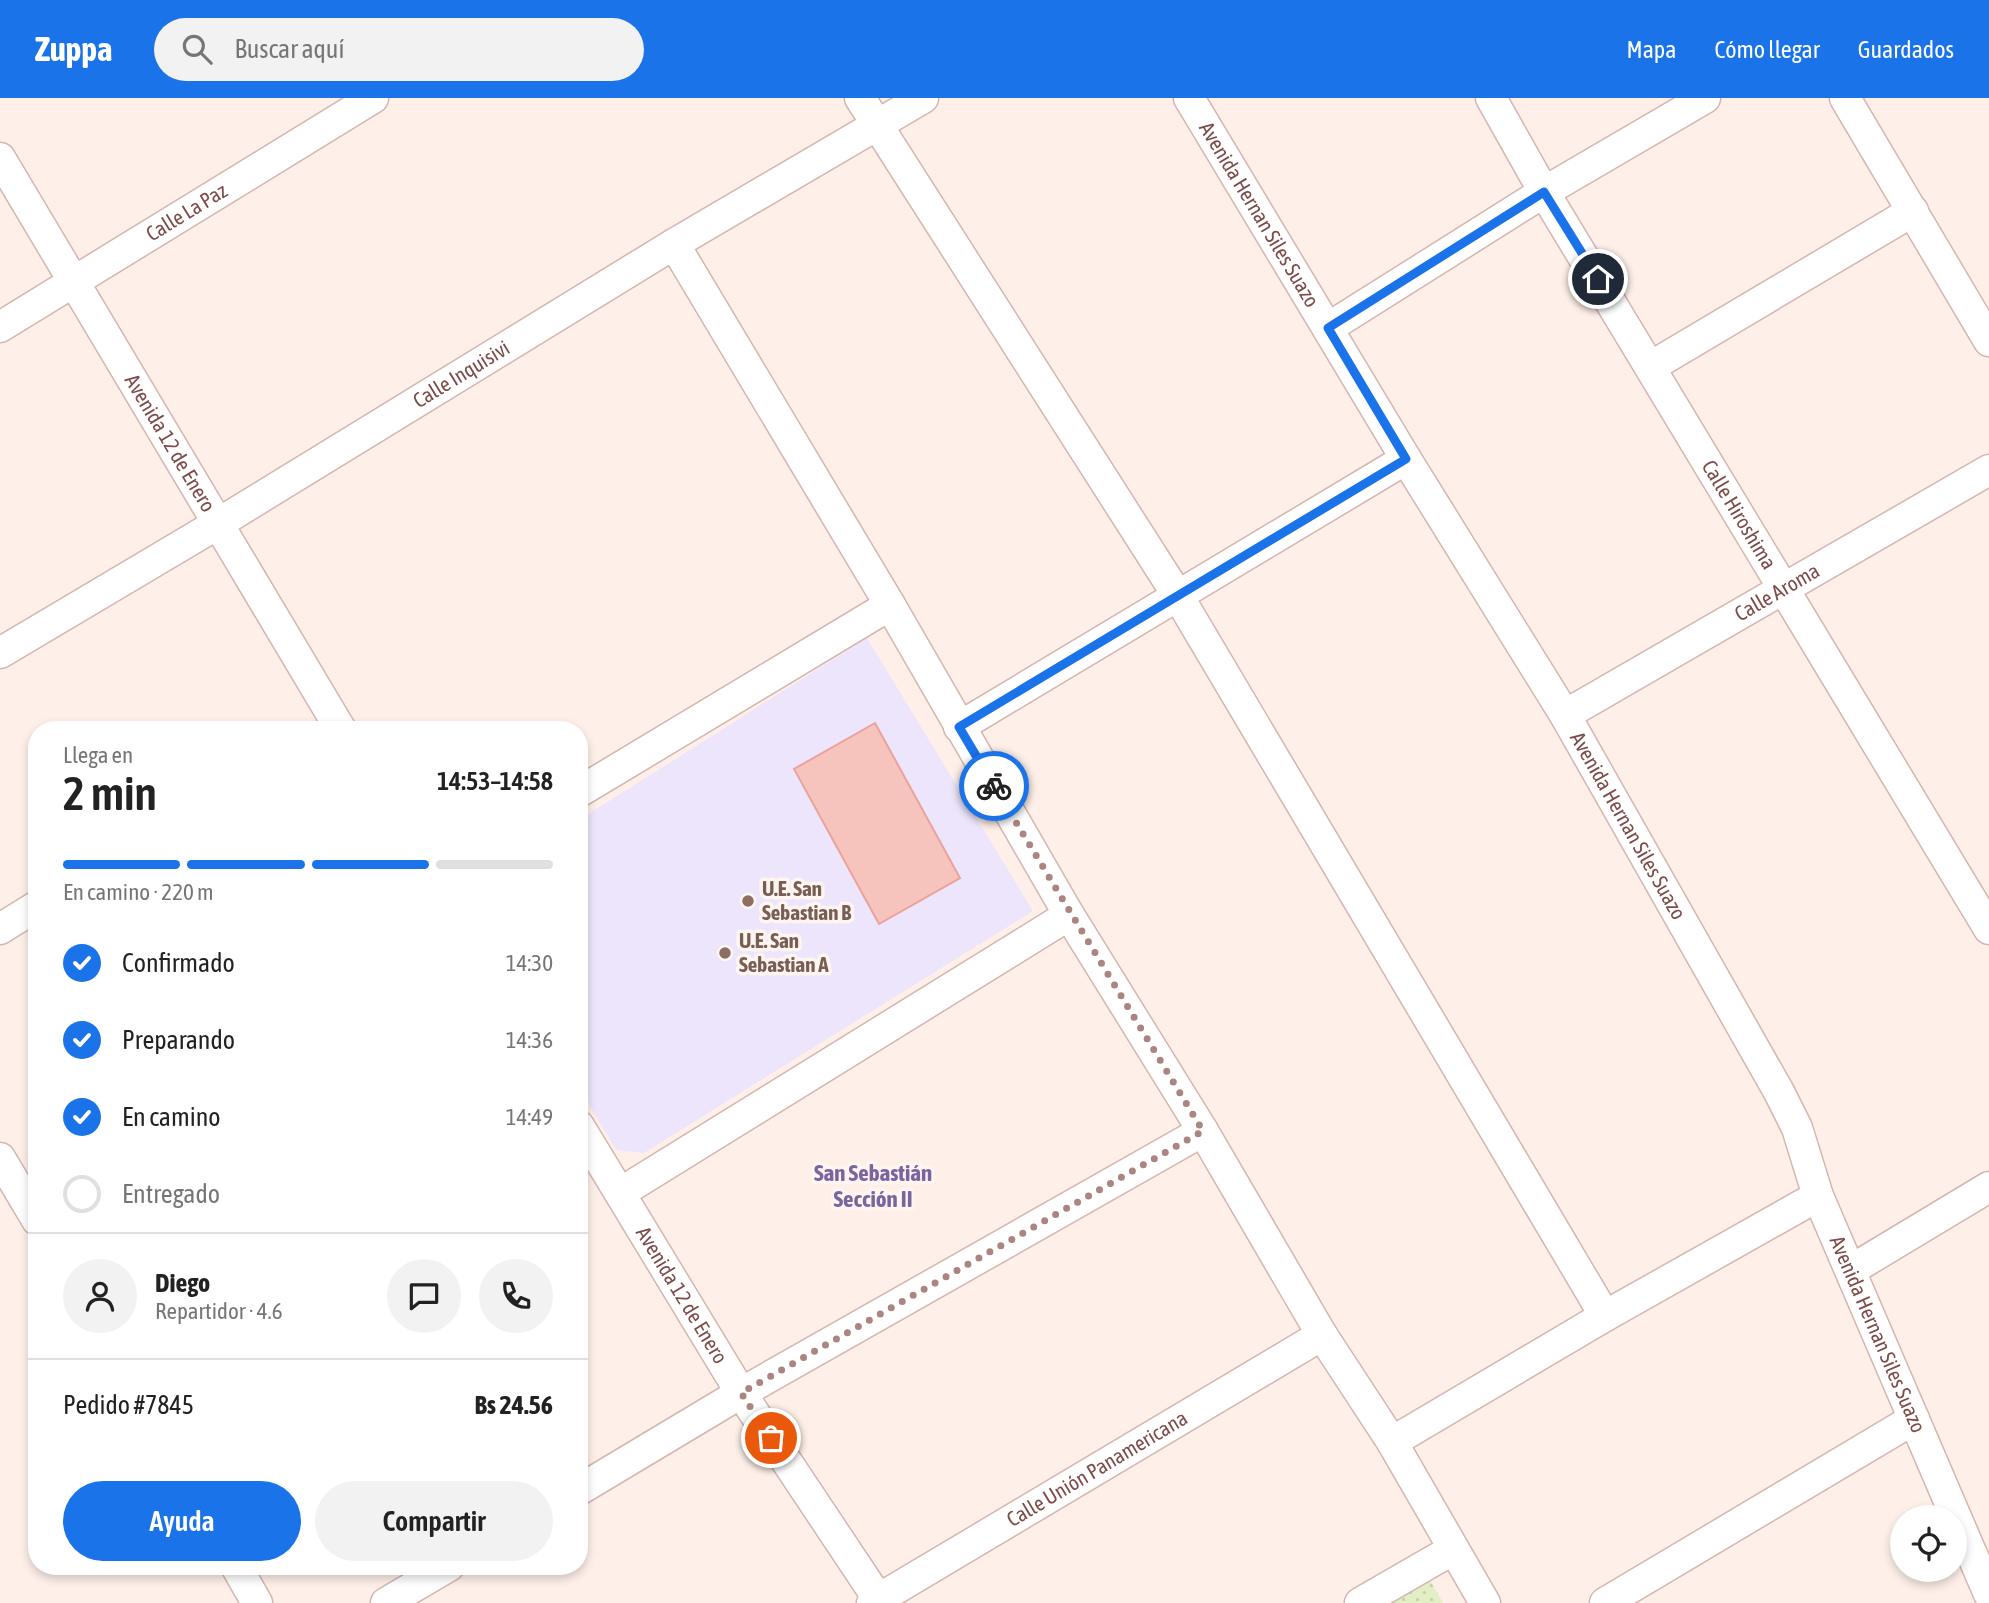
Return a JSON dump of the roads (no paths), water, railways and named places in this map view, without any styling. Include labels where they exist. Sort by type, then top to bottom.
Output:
[{"type":"street","name":"Calle La Paz","points":[[0,327],[74,279],[373,98]]},
{"type":"street","points":[[860,98],[1178,596],[1605,1316]]},
{"type":"street","name":"Calle Inquisivi","points":[[0,653],[219,523],[674,244],[923,98]]},
{"type":"street","name":"Avenida Hernan Siles Suazo","points":[[1189,98],[1406,459],[1565,715],[1779,1092],[1797,1128],[1818,1196],[1914,1419],[1983,1560],[1989,1594]]},
{"type":"street","name":"Calle Hiroshima","points":[[1491,98],[1544,192],[1652,366],[1989,929]]},
{"type":"street","points":[[1328,328],[1544,192],[1705,98]]},
{"type":"street","points":[[1845,98],[1989,341]]},
{"type":"street","name":"Avenida 12 de Enero","points":[[0,158],[219,523],[331,721]]},
{"type":"street","points":[[1652,366],[1913,211]]},
{"type":"street","points":[[674,244],[890,605],[1069,915],[1203,1131],[1322,1335],[1392,1442],[1485,1603]]},
{"type":"street","points":[[959,727],[1406,459]]},
{"type":"street","name":"Calle Aroma","points":[[1565,715],[1989,470]]},
{"type":"street","points":[[588,787],[890,605]]},
{"type":"street","points":[[0,929],[28,912]]},
{"type":"street","points":[[620,1192],[1069,915]]},
{"type":"street","points":[[588,1485],[741,1393],[1203,1131]]},
{"type":"street","name":"Avenida 12 de Enero","points":[[588,1140],[741,1393],[877,1602]]},
{"type":"street","points":[[0,1158],[28,1205]]},
{"type":"street","points":[[1851,1270],[1989,1187]]},
{"type":"street","points":[[1392,1442],[1605,1316],[1818,1196]]},
{"type":"street","name":"Calle Unión Panamericana","points":[[877,1602],[1322,1335]]},
{"type":"street","points":[[1605,1603],[1914,1419]]},
{"type":"street","points":[[1360,1603],[1452,1550]]},
{"type":"street","points":[[241,1575],[257,1603]]},
{"type":"street","points":[[386,1603],[434,1575]]},
{"type":"place","name":"U.E. San Sebastian B","points":[[748,901]]},
{"type":"place","name":"U.E. San Sebastian A","points":[[725,953]]},
{"type":"district","name":"San Sebastián Sección II","points":[[873,1186]]}]
